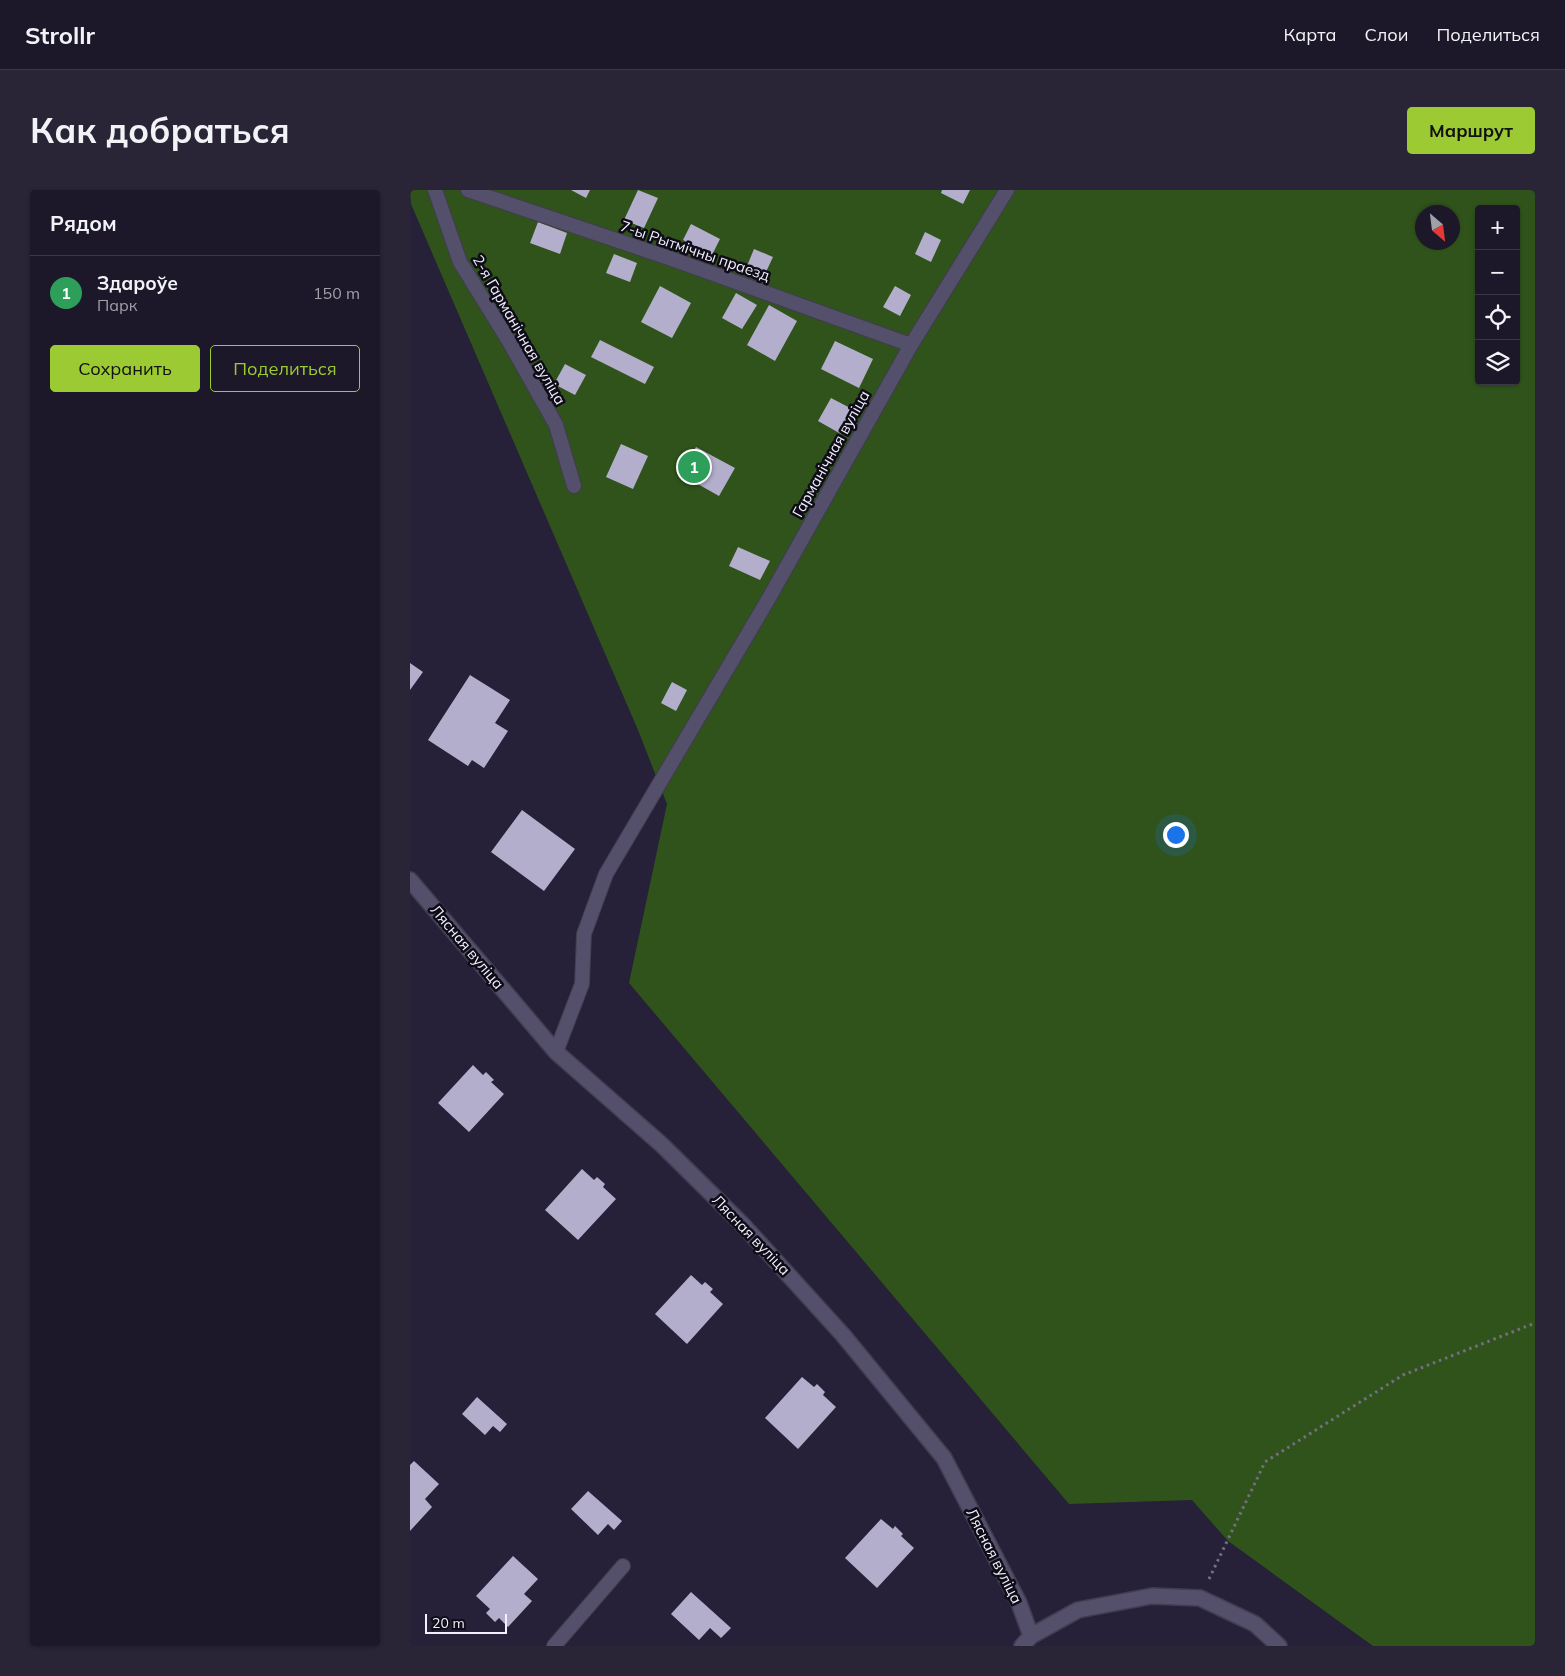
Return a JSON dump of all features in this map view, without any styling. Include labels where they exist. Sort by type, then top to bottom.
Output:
[{"type":"street","name":"Лясная вуліца","points":[[410,880],[556,1052],[662,1146],[744,1226],[843,1335],[944,1458],[1019,1603],[1027,1641]]},
{"type":"street","points":[[1027,1641],[1078,1610],[1152,1596],[1200,1598],[1255,1624],[1278,1646]]},
{"type":"lane","name":"2-я Гарманічная вуліца","points":[[435,190],[460,262],[507,338],[556,425],[574,486]]},
{"type":"lane","name":"7-ы Рытмічны праезд","points":[[468,190],[672,259],[911,345]]},
{"type":"lane","name":"Гарманічная вуліца","points":[[556,1052],[582,984],[584,934],[606,874],[769,598],[911,345],[1007,190]]},
{"type":"lane","points":[[554,1646],[623,1566]]},
{"type":"path","points":[[1200,1598],[1265,1462],[1403,1375],[1535,1323]]},
{"type":"green space","points":[[410,190],[1535,190],[1535,1646],[1373,1646],[1228,1541],[1192,1500],[1069,1504],[629,983],[667,804],[638,730],[411,204]]},
{"type":"building","points":[[571,190],[590,190],[586,198]]},
{"type":"building","points":[[638,190],[658,198],[644,228],[624,220]]},
{"type":"building","points":[[942,190],[970,190],[963,204],[941,193]]},
{"type":"building","points":[[538,222],[567,233],[560,254],[530,243]]},
{"type":"building","points":[[691,224],[720,239],[712,255],[683,240]]},
{"type":"building","points":[[925,232],[941,240],[931,262],[915,254]]},
{"type":"building","points":[[754,249],[773,257],[765,274],[747,266]]},
{"type":"building","points":[[614,254],[637,263],[630,282],[606,273]]},
{"type":"building","points":[[660,286],[691,303],[672,338],[641,322]]},
{"type":"building","points":[[895,286],[911,295],[900,316],[883,307]]},
{"type":"building","points":[[736,293],[757,305],[742,329],[722,318]]},
{"type":"building","points":[[769,305],[797,321],[775,361],[747,345]]},
{"type":"building","points":[[600,340],[654,367],[645,384],[591,357]]},
{"type":"building","points":[[835,341],[873,359],[859,388],[821,369]]},
{"type":"building","points":[[565,364],[586,375],[575,395],[554,384]]},
{"type":"building","points":[[831,398],[854,410],[841,434],[818,421]]},
{"type":"building","points":[[621,444],[648,456],[633,489],[606,477]]},
{"type":"building","points":[[696,447],[735,468],[719,496],[680,474]]},
{"type":"building","points":[[738,547],[770,561],[760,580],[729,566]]},
{"type":"building","points":[[410,663],[423,672],[410,690]]},
{"type":"building","points":[[470,675],[510,700],[495,723],[508,731],[484,768],[472,760],[468,766],[428,740]]},
{"type":"building","points":[[672,682],[687,690],[676,711],[661,703]]},
{"type":"building","points":[[522,810],[575,849],[544,891],[491,852]]},
{"type":"building","points":[[473,1065],[483,1075],[486,1072],[494,1080],[491,1082],[504,1094],[469,1132],[438,1103]]},
{"type":"building","points":[[582,1169],[594,1180],[597,1177],[605,1184],[603,1187],[616,1199],[578,1240],[545,1210]]},
{"type":"building","points":[[691,1275],[702,1285],[705,1282],[713,1289],[710,1292],[723,1304],[687,1344],[655,1314]]},
{"type":"building","points":[[802,1377],[814,1387],[817,1384],[825,1392],[823,1395],[836,1407],[798,1449],[765,1418]]},
{"type":"building","points":[[477,1397],[507,1424],[500,1432],[493,1426],[485,1435],[462,1414]]},
{"type":"building","points":[[414,1461],[439,1484],[425,1499],[432,1507],[410,1531],[410,1465]]},
{"type":"building","points":[[588,1491],[622,1521],[614,1530],[608,1524],[598,1535],[571,1509]]},
{"type":"building","points":[[881,1519],[893,1529],[895,1526],[903,1534],[901,1536],[914,1548],[877,1588],[845,1558]]},
{"type":"building","points":[[513,1556],[538,1579],[524,1594],[532,1601],[508,1627],[499,1618],[495,1622],[486,1613],[490,1609],[476,1596]]},
{"type":"building","points":[[691,1592],[731,1628],[721,1638],[710,1628],[699,1640],[671,1614]]},
{"type":"place","name":"Здароўе","points":[[694,467]]}]
